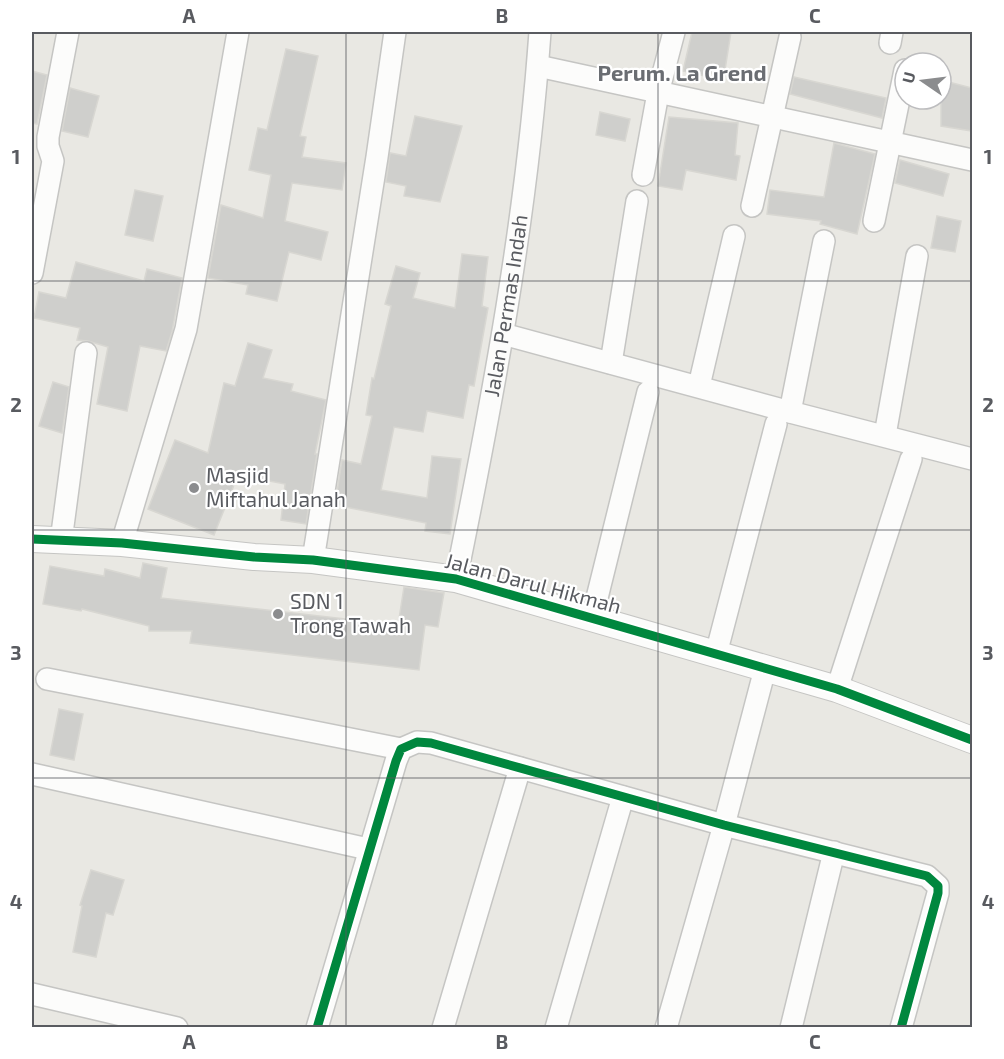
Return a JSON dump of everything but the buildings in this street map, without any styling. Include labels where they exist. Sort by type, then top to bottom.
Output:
[{"type":"street","points":[[32,273],[53,160],[47,143],[68,32]]},
{"type":"street","points":[[122,543],[186,329],[238,32]]},
{"type":"street","points":[[314,560],[377,157],[394,32]]},
{"type":"street","name":"Jalan Permas Indah","points":[[456,579],[503,334],[538,66],[540,32]]},
{"type":"street","points":[[643,175],[658,93],[674,32]]},
{"type":"street","points":[[752,206],[790,37]]},
{"type":"street","points":[[538,66],[972,160]]},
{"type":"street","points":[[874,221],[897,111]]},
{"type":"street","points":[[611,363],[637,201]]},
{"type":"street","points":[[699,386],[734,236]]},
{"type":"street","points":[[716,654],[783,418],[824,241]]},
{"type":"street","points":[[885,435],[917,256]]},
{"type":"street","points":[[503,334],[699,386],[783,418],[885,435],[972,459]]},
{"type":"street","points":[[62,541],[86,353]]},
{"type":"street","points":[[592,618],[648,392]]},
{"type":"street","points":[[837,689],[911,459]]},
{"type":"street","name":"Jalan Darul Hikmah","points":[[32,539],[122,543],[254,557],[314,560],[456,579],[837,689],[971,734]]},
{"type":"street","points":[[666,1028],[724,825],[765,669]]},
{"type":"street","points":[[47,679],[401,749],[417,742],[431,743],[724,825],[927,876],[938,886],[935,907],[901,1028]]},
{"type":"street","points":[[317,1028],[368,849],[401,749]]},
{"type":"street","points":[[443,1028],[520,768]]},
{"type":"street","points":[[32,774],[368,849]]},
{"type":"street","points":[[556,1028],[622,797]]},
{"type":"street","points":[[791,1028],[834,852]]},
{"type":"street","points":[[32,994],[177,1028]]},
{"type":"cycle path","points":[[32,539],[122,543],[254,557],[313,560],[456,579],[837,689],[972,740]]},
{"type":"cycle path","points":[[317,1028],[396,761],[401,749],[417,742],[431,743],[724,825],[927,876],[938,886],[938,893],[901,1028]]},
{"type":"place","name":"Masjid Miftahul Janah","points":[[194,488]]},
{"type":"place","name":"SDN 1 Trong Tawah","points":[[278,614]]},
{"type":"district","name":"Perum. La Grend","points":[[682,73]]}]
